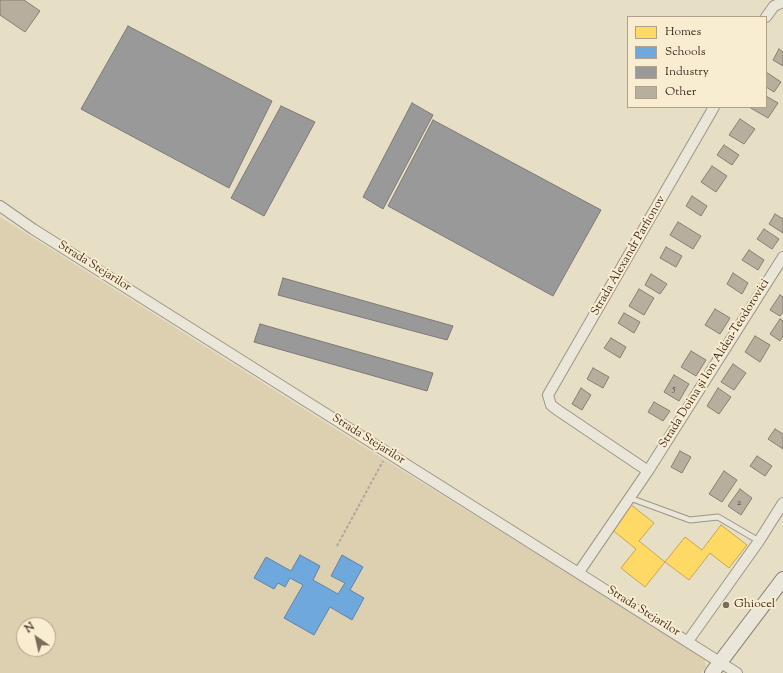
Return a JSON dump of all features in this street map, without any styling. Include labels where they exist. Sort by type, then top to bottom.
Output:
[{"type":"street","points":[[767,16],[774,6],[782,3]]},
{"type":"street","name":"Strada Alexandr Parfionov","points":[[648,471],[551,405],[548,395],[713,108]]},
{"type":"street","name":"Strada Stejarilor","points":[[0,206],[33,229],[737,673]]},
{"type":"street","name":"Strada Doina și Ion Aldea-Teodorovici","points":[[579,572],[648,471],[783,257]]},
{"type":"street","points":[[688,641],[759,541],[783,503]]},
{"type":"street","points":[[712,673],[783,579]]},
{"type":"lane","points":[[630,498],[690,520],[718,517],[759,541]]},
{"type":"path","points":[[337,546],[388,452]]},
{"type":"shaded area","points":[[0,217],[369,450],[704,657],[706,667],[701,673],[0,673]]},
{"type":"building: Homes","points":[[630,504],[654,523],[639,541],[665,562],[645,587],[621,568],[636,549],[611,529]]},
{"type":"building: Homes","points":[[721,525],[747,545],[729,568],[710,553],[689,580],[665,562],[685,537],[702,550]]},
{"type":"building: Schools","points":[[300,555],[320,566],[313,580],[338,594],[345,583],[331,576],[342,555],[363,567],[350,590],[364,598],[352,620],[330,607],[314,635],[284,618],[303,585],[290,578],[285,587],[278,583],[274,589],[254,578],[266,557],[291,571]]},
{"type":"building: Industry","points":[[128,26],[272,101],[229,188],[81,109]]},
{"type":"building: Industry","points":[[412,103],[433,115],[383,209],[363,197]]},
{"type":"building: Industry","points":[[281,106],[315,122],[264,216],[231,198]]},
{"type":"building: Industry","points":[[433,120],[601,210],[553,296],[388,206]]},
{"type":"building: Industry","points":[[283,278],[453,326],[447,340],[278,295]]},
{"type":"building: Industry","points":[[260,324],[433,373],[427,391],[254,342]]},
{"type":"building: Other","points":[[0,0],[24,0],[40,11],[25,32],[0,15]]},
{"type":"building: Other","points":[[779,49],[783,52],[783,66],[773,60]]},
{"type":"building: Other","points":[[767,73],[781,82],[774,92],[767,88]]},
{"type":"building: Other","points":[[767,97],[778,103],[768,118],[751,108],[767,108]]},
{"type":"building: Other","points":[[740,119],[755,129],[744,144],[729,135]]},
{"type":"building: Other","points":[[724,145],[739,155],[732,165],[717,155]]},
{"type":"building: Other","points":[[712,166],[727,176],[716,192],[701,182]]},
{"type":"building: Other","points":[[692,196],[707,206],[701,216],[686,206]]},
{"type":"building: Other","points":[[775,214],[783,219],[783,233],[769,224]]},
{"type":"building: Other","points":[[678,222],[701,236],[693,249],[670,235]]},
{"type":"building: Other","points":[[764,229],[779,239],[772,249],[757,239]]},
{"type":"building: Other","points":[[666,247],[682,256],[676,267],[660,258]]},
{"type":"building: Other","points":[[749,250],[764,260],[758,270],[742,260]]},
{"type":"building: Other","points":[[733,273],[748,283],[742,294],[727,284]]},
{"type":"building: Other","points":[[651,274],[667,284],[660,294],[645,285]]},
{"type":"building: Other","points":[[639,289],[654,298],[644,315],[629,306]]},
{"type":"building: Other","points":[[780,295],[783,297],[783,312],[780,316],[770,310]]},
{"type":"building: Other","points":[[715,309],[730,318],[720,334],[705,325]]},
{"type":"building: Other","points":[[624,313],[640,322],[634,333],[618,323]]},
{"type":"building: Other","points":[[780,319],[783,321],[783,336],[780,341],[770,334]]},
{"type":"building: Other","points":[[755,336],[770,345],[760,362],[745,352]]},
{"type":"building: Other","points":[[611,338],[626,347],[620,358],[604,348]]},
{"type":"building: Other","points":[[691,351],[706,360],[696,376],[681,367]]},
{"type":"building: Other","points":[[733,364],[746,373],[734,390],[721,382]]},
{"type":"building: Other","points":[[593,368],[609,377],[603,388],[587,379]]},
{"type":"building: Other","points":[[674,375],[689,384],[679,401],[664,392]]},
{"type":"building: Other","points":[[581,388],[591,395],[582,410],[572,404]]},
{"type":"building: Other","points":[[718,388],[731,397],[719,414],[707,406]]},
{"type":"building: Other","points":[[654,402],[670,411],[663,421],[648,412]]},
{"type":"building: Other","points":[[775,429],[783,434],[783,449],[768,439]]},
{"type":"building: Other","points":[[680,451],[691,457],[682,473],[671,467]]},
{"type":"building: Other","points":[[757,456],[772,466],[765,476],[750,466]]},
{"type":"building: Other","points":[[724,471],[737,480],[722,502],[709,494]]},
{"type":"building: Other","points":[[740,489],[752,498],[741,515],[728,506]]},
{"type":"place","name":"Ghiocel","points":[[726,605]]}]
